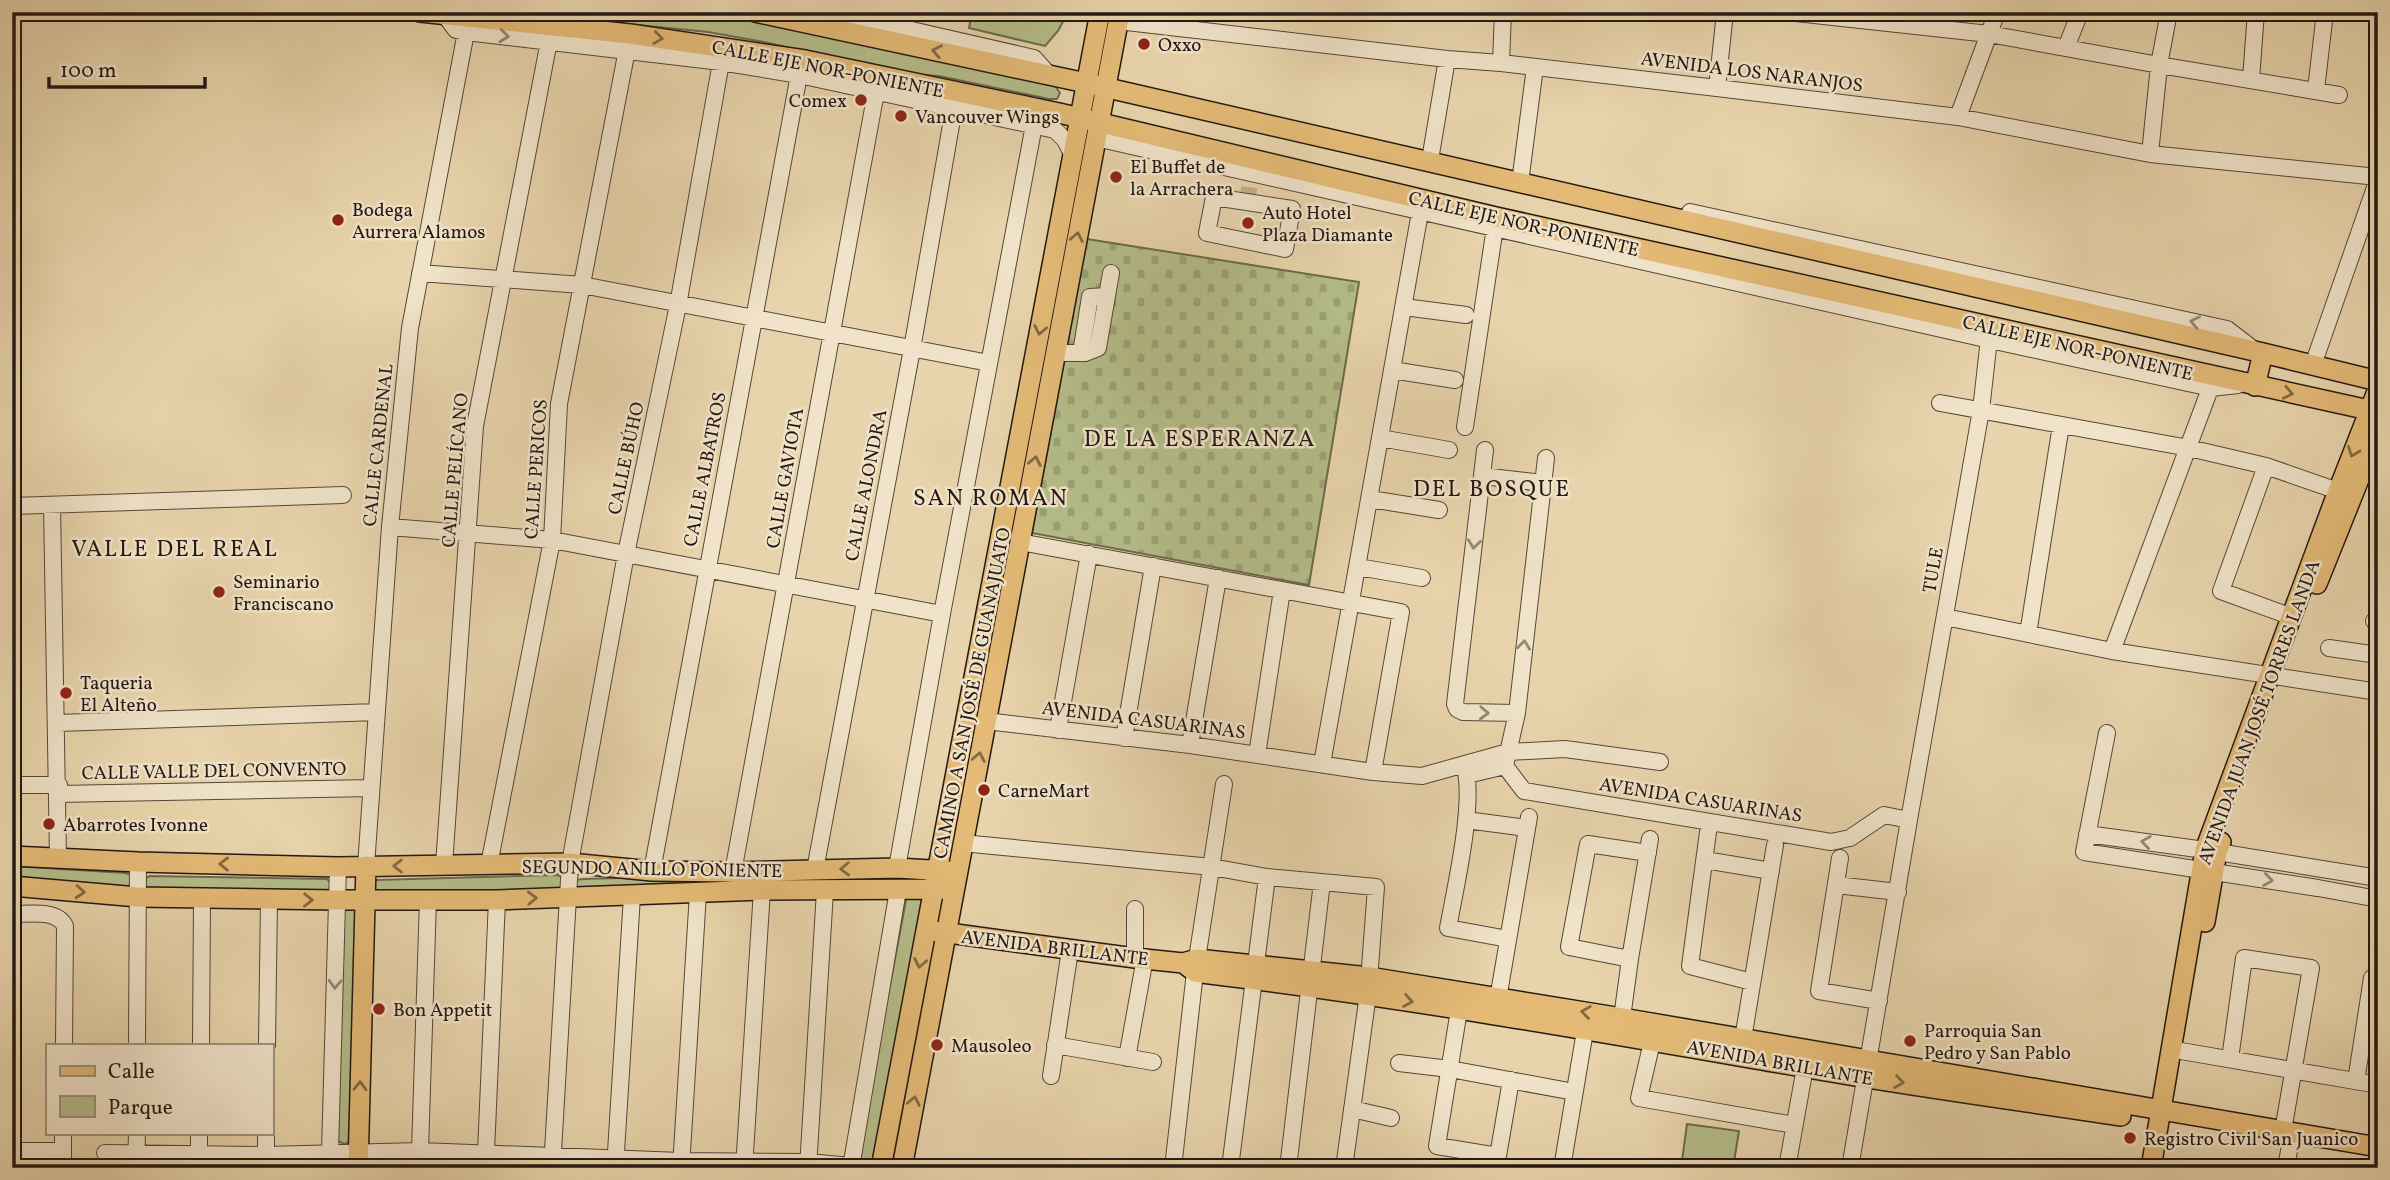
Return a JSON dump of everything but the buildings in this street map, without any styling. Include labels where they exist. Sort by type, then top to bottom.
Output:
[{"type":"main road","name":"CALLE EJE NOR-PONIENTE","points":[[420,12],[629,42],[805,60],[1080,119],[1098,131],[1990,334],[2212,382],[2250,385],[2373,411]]},
{"type":"main road","name":"CALLE EJE NOR-PONIENTE","points":[[755,12],[1050,76],[1100,81],[2378,382]]},
{"type":"main road","name":"CAMINO A SAN JOSÉ DE GUANAJUATO","points":[[881,1168],[926,930],[962,843],[1098,131],[1100,12]]},
{"type":"main road","name":"CAMINO A SAN JOSÉ DE GUANAJUATO","points":[[902,1168],[946,933],[946,880],[1073,156],[1080,119],[1100,81],[1119,17]]},
{"type":"main road","points":[[2250,385],[2259,352]]},
{"type":"main road","name":"AVENIDA JUAN JOSÉ TORRES LANDA","points":[[2276,675],[2292,617],[2337,491],[2373,411],[2378,389]]},
{"type":"main road","name":"AVENIDA JUAN JOSÉ TORRES LANDA","points":[[2162,1168],[2165,1117],[2211,851],[2276,675],[2373,456],[2378,432]]},
{"type":"main road","name":"SEGUNDO ANILLO PONIENTE","points":[[12,856],[338,867],[570,863],[652,872],[897,868],[946,880]]},
{"type":"main road","points":[[358,1161],[366,866]]},
{"type":"main road","name":"AVENIDA JUAN JOSÉ TORRES LANDA","points":[[2151,1168],[2181,1051],[2207,872]]},
{"type":"main road","name":"SEGUNDO ANILLO PONIENTE","points":[[18,900],[138,897],[497,900],[762,891],[898,890],[946,880]]},
{"type":"main road","name":"AVENIDA BRILLANTE","points":[[926,930],[1070,950],[1498,999],[1622,1018],[1654,1032],[2286,1138],[2378,1159]]},
{"type":"main road","name":"AVENIDA BRILLANTE","points":[[1369,986],[1459,1010],[1585,1031],[1743,1038],[1806,1059]]},
{"type":"main road","name":"AVENIDA BRILLANTE","points":[[2286,1138],[2378,1147]]},
{"type":"street","points":[[833,12],[1034,58],[1050,76]]},
{"type":"street","points":[[1501,63],[1503,12]]},
{"type":"street","points":[[1717,88],[1725,12]]},
{"type":"street","points":[[1787,12],[1989,34],[2339,94]]},
{"type":"street","points":[[1958,117],[1997,12]]},
{"type":"street","points":[[2066,48],[2080,12]]},
{"type":"street","points":[[2150,154],[2159,65],[2169,12]]},
{"type":"street","points":[[2251,79],[2256,12]]},
{"type":"street","points":[[2316,90],[2325,12]]},
{"type":"street","points":[[444,14],[456,30],[466,32],[549,41],[629,42],[1034,125],[1055,130],[1065,139],[1073,156]]},
{"type":"street","name":"AVENIDA LOS NARANJOS","points":[[1119,17],[1447,59],[1501,63],[1958,117],[2150,154],[2378,178]]},
{"type":"street","name":"CALLE CARDENAL","points":[[366,866],[390,527],[410,328],[466,32]]},
{"type":"street","name":"CALLE PELÍCANO","points":[[444,866],[479,399],[549,41]]},
{"type":"street","name":"CALLE PERICOS","points":[[489,865],[552,540],[559,404],[629,42]]},
{"type":"street","points":[[1431,154],[1447,59]]},
{"type":"street","name":"CALLE BÚHO","points":[[552,1163],[570,863],[626,554],[678,305],[721,62]]},
{"type":"street","points":[[1521,175],[1535,67]]},
{"type":"street","name":"CALLE ALBATROS","points":[[652,872],[799,75]]},
{"type":"street","points":[[1100,81],[1124,84],[1521,175],[2227,329],[2259,352]]},
{"type":"street","name":"CALLE GAVIOTA","points":[[733,872],[876,92]]},
{"type":"street","name":"CALLE ALONDRA","points":[[815,870],[954,108]]},
{"type":"street","points":[[897,868],[1034,125]]},
{"type":"street","points":[[1098,131],[1251,178],[1421,205],[1495,227],[1990,334]]},
{"type":"street","points":[[2313,365],[2378,178]]},
{"type":"street","points":[[1214,197],[1247,203],[1292,209],[1285,249],[1207,233],[1214,197]]},
{"type":"street","points":[[1322,764],[1421,205]]},
{"type":"street","points":[[1465,427],[1495,227]]},
{"type":"street","points":[[420,273],[582,285],[989,363]]},
{"type":"street","points":[[1055,353],[1081,353],[1090,297],[1107,296],[1111,273]]},
{"type":"street","points":[[1404,307],[1466,315]]},
{"type":"street","name":"TULE","points":[[1850,1168],[1981,410],[1990,334]]},
{"type":"street","points":[[1392,370],[1455,380]]},
{"type":"street","points":[[2112,651],[2212,382]]},
{"type":"street","points":[[1940,403],[2189,448],[2266,466],[2337,491]]},
{"type":"street","points":[[2028,634],[2062,425]]},
{"type":"street","points":[[1380,438],[1449,450]]},
{"type":"street","points":[[1485,450],[1455,704],[1457,709],[1463,712],[1517,713]]},
{"type":"street","points":[[1507,759],[1517,713],[1546,458]]},
{"type":"street","points":[[2266,466],[2221,591],[2292,617]]},
{"type":"street","points":[[1482,476],[1543,483]]},
{"type":"street","points":[[12,506],[344,495]]},
{"type":"street","points":[[1370,499],[1438,510]]},
{"type":"street","points":[[52,505],[59,789],[58,859]]},
{"type":"street","points":[[390,527],[552,540],[942,614]]},
{"type":"street","points":[[1020,542],[1401,612],[1373,772]]},
{"type":"street","points":[[1058,730],[1089,554]]},
{"type":"street","points":[[1124,738],[1153,566]]},
{"type":"street","points":[[1358,567],[1422,578]]},
{"type":"street","points":[[1190,745],[1218,578]]},
{"type":"street","points":[[1257,755],[1282,590]]},
{"type":"street","points":[[1945,617],[2112,651],[2378,692]]},
{"type":"street","points":[[2329,648],[2378,655]]},
{"type":"street","points":[[57,723],[377,712]]},
{"type":"street","name":"AVENIDA CASUARINAS","points":[[986,721],[1190,745],[1373,772],[1422,776],[1466,769]]},
{"type":"street","points":[[2107,733],[2084,852],[2378,899]]},
{"type":"street","points":[[1508,939],[1448,928],[1466,820],[1466,769],[1565,749],[1660,762]]},
{"type":"street","name":"AVENIDA CASUARINAS","points":[[1507,759],[1524,791],[1831,842],[1850,838],[1884,815],[1909,820]]},
{"type":"street","name":"CALLE VALLE DEL CONVENTO","points":[[12,785],[59,789],[371,788]]},
{"type":"street","points":[[1173,1168],[1192,964],[1212,867],[1224,785]]},
{"type":"street","points":[[1466,820],[1528,822],[1498,999]]},
{"type":"street","points":[[1708,832],[1690,966],[1752,982]]},
{"type":"street","points":[[2087,834],[2378,878]]},
{"type":"street","points":[[962,843],[1212,867],[1267,877],[1376,887],[1369,986],[1344,1168]]},
{"type":"street","points":[[1622,1018],[1649,846],[1588,844],[1569,947],[1630,959]]},
{"type":"street","points":[[1743,1038],[1775,845]]},
{"type":"street","points":[[1840,858],[1819,991],[1879,1001]]},
{"type":"street","points":[[1705,860],[1771,871]]},
{"type":"street","points":[[137,1044],[138,862]]},
{"type":"street","points":[[330,1152],[338,867]]},
{"type":"street","points":[[1230,1168],[1267,877]]},
{"type":"street","points":[[1288,1168],[1322,882]]},
{"type":"street","points":[[1836,886],[1898,892]]},
{"type":"street","points":[[105,1153],[136,1161],[266,1161],[330,1152],[358,1161],[419,1151],[486,1152],[552,1163],[851,1167],[898,890]]},
{"type":"street","points":[[744,1165],[762,891]]},
{"type":"street","points":[[808,1165],[825,891]]},
{"type":"street","points":[[681,1165],[698,893]]},
{"type":"street","points":[[615,1163],[632,896]]},
{"type":"street","points":[[201,1044],[202,898]]},
{"type":"street","points":[[267,1044],[269,899]]},
{"type":"street","points":[[419,1151],[428,899]]},
{"type":"street","points":[[18,900],[55,916],[65,926],[64,1044]]},
{"type":"street","points":[[486,1152],[497,900]]},
{"type":"street","points":[[1127,1058],[1140,958],[1135,909]]},
{"type":"street","points":[[1051,1076],[1070,950]]},
{"type":"street","points":[[2231,1059],[2244,958],[2311,968],[2294,1071],[2286,1138],[2286,1168]]},
{"type":"street","points":[[2356,1081],[2375,979]]},
{"type":"street","points":[[1459,1010],[1437,1146],[1498,1156],[1511,1080]]},
{"type":"street","points":[[1562,1168],[1585,1031]]},
{"type":"street","points":[[1654,1032],[1639,1098],[1794,1125]]},
{"type":"street","points":[[1055,1045],[1153,1062]]},
{"type":"street","points":[[2181,1051],[2378,1085]]},
{"type":"street","points":[[1787,1168],[1806,1059]]},
{"type":"street","points":[[1399,1063],[1450,1069],[1574,1093]]},
{"type":"street","points":[[1352,1110],[1391,1118]]},
{"type":"street","points":[[63,1134],[63,1168]]},
{"type":"street","points":[[136,1134],[136,1161]]},
{"type":"street","points":[[199,1161],[200,1134]]},
{"type":"street","points":[[266,1134],[266,1161]]},
{"type":"street","points":[[12,1151],[63,1151]]},
{"type":"green space","points":[[508,12],[710,12],[781,23],[1055,86],[1060,93],[1057,99],[1049,99],[939,76],[909,74],[708,32]]},
{"type":"green space","points":[[972,12],[1068,12],[1058,31],[1045,46],[969,28]]},
{"type":"green space","points":[[1087,239],[1359,282],[1309,585],[1032,533]]},
{"type":"green space","points":[[12,866],[126,873],[133,876],[130,889],[12,880]]},
{"type":"green space","points":[[908,870],[929,873],[927,885],[574,891],[576,880],[583,879]]},
{"type":"green space","points":[[149,876],[327,879],[331,888],[327,893],[148,890],[143,881]]},
{"type":"green space","points":[[562,877],[562,887],[558,889],[372,893],[372,882],[376,880]]},
{"type":"green space","points":[[909,895],[918,896],[923,903],[871,1168],[856,1168],[906,900]]},
{"type":"green space","points":[[359,904],[353,1134],[348,1143],[344,1144],[336,1140],[344,909]]},
{"type":"green space","points":[[1687,1124],[1739,1131],[1733,1168],[1681,1168]]},
{"type":"green space","points":[[304,1158],[345,1159],[345,1168],[304,1168]]},
{"type":"green space","points":[[390,1158],[547,1159],[546,1168],[391,1168]]},
{"type":"tunnel","points":[[1247,203],[1250,183]]},
{"type":"place","name":"Oxxo","points":[[1144,44]]},
{"type":"place","name":"Comex","points":[[861,100]]},
{"type":"place","name":"Vancouver Wings","points":[[901,116]]},
{"type":"place","name":"El Buffet de la Arrachera","points":[[1116,177]]},
{"type":"place","name":"Bodega Aurrera Alamos","points":[[338,220]]},
{"type":"place","name":"Auto Hotel Plaza Diamante","points":[[1248,223]]},
{"type":"place","name":"Seminario Franciscano","points":[[219,592]]},
{"type":"place","name":"Taqueria El Alteño","points":[[66,693]]},
{"type":"place","name":"CarneMart","points":[[984,790]]},
{"type":"place","name":"Abarrotes Ivonne","points":[[49,824]]},
{"type":"place","name":"Bon Appetit","points":[[379,1009]]},
{"type":"place","name":"Parroquia San Pedro y San Pablo","points":[[1910,1041]]},
{"type":"place","name":"Mausoleo","points":[[937,1045]]},
{"type":"place","name":"Registro Civil San Juanico","points":[[2130,1138]]},
{"type":"district","name":"DE LA ESPERANZA","points":[[1200,438]]},
{"type":"district","name":"DEL BOSQUE","points":[[1492,488]]},
{"type":"district","name":"SAN ROMAN","points":[[991,497]]},
{"type":"district","name":"VALLE DEL REAL","points":[[175,548]]}]
